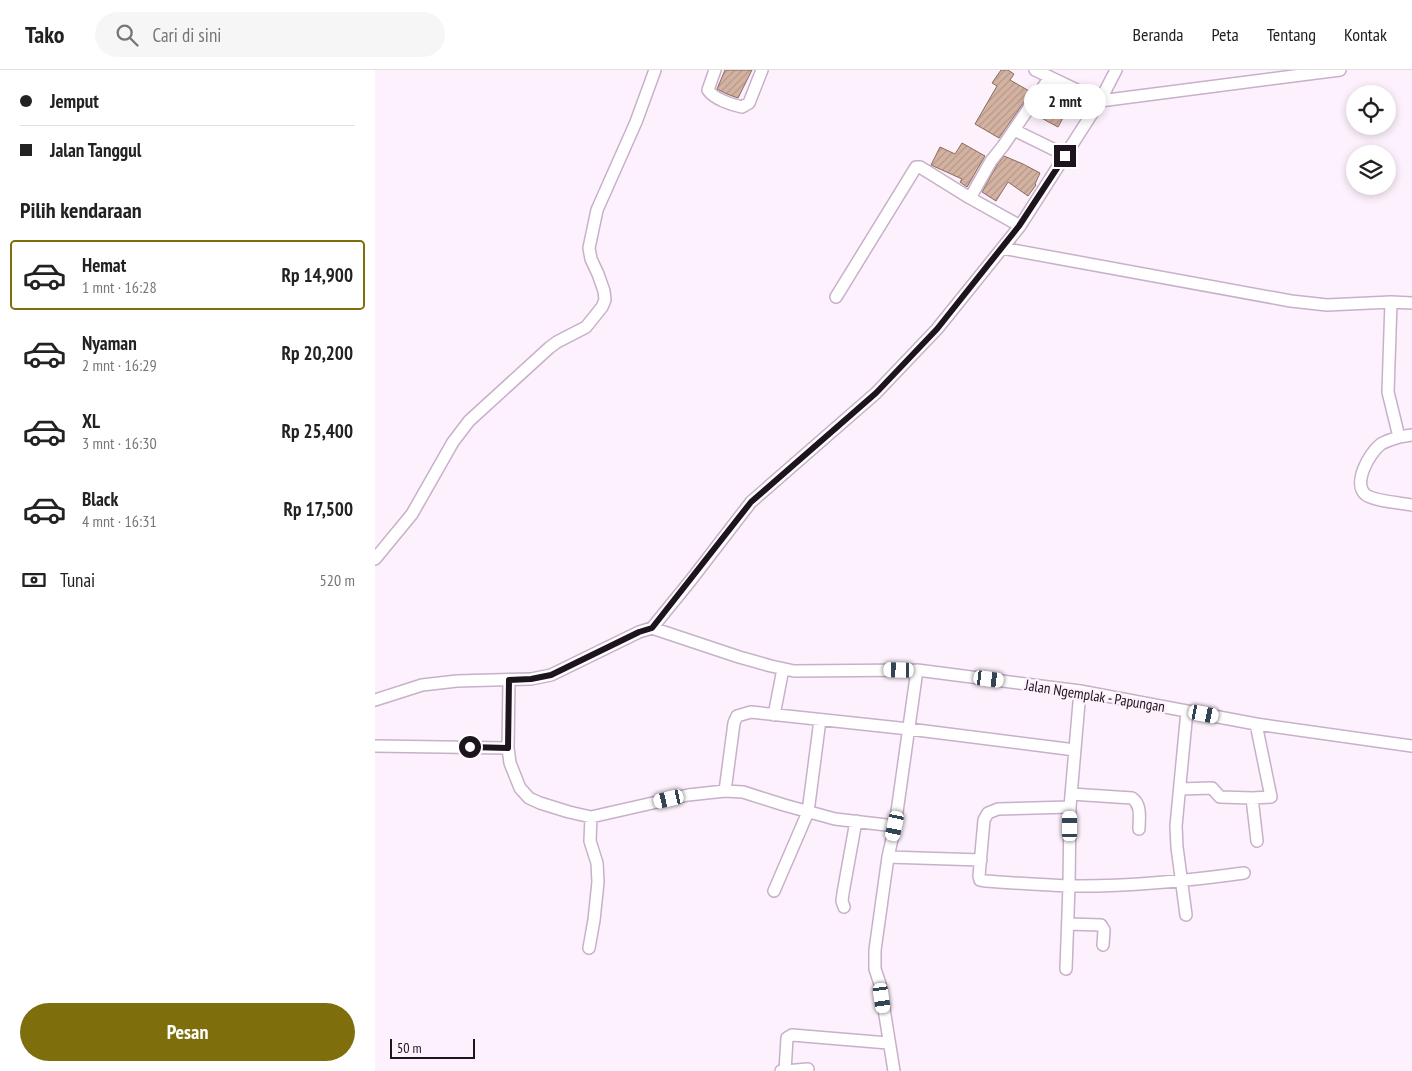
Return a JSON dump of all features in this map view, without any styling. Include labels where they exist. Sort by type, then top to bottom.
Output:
[{"type":"street","points":[[375,560],[412,514],[453,442],[469,421],[549,348],[586,327],[602,307],[605,300],[604,291],[591,259],[589,248],[597,210],[636,122],[655,70]]},
{"type":"street","points":[[715,70],[708,90],[710,94],[742,107],[749,103],[763,70]]},
{"type":"street","points":[[1035,70],[1099,100],[1340,70]]},
{"type":"street","points":[[375,700],[422,685],[457,681],[531,679],[551,675],[639,632],[652,628],[751,502],[876,393],[937,329],[1019,226],[1065,156],[1116,70]]},
{"type":"street","points":[[970,198],[991,161],[1000,151],[1050,77]]},
{"type":"street","points":[[1014,130],[1065,156]]},
{"type":"street","points":[[837,298],[914,168],[920,167],[1019,226]]},
{"type":"street","points":[[1002,248],[1291,301],[1327,304],[1412,303]]},
{"type":"street","points":[[1391,302],[1388,392],[1399,437]]},
{"type":"street","points":[[1412,435],[1382,443],[1373,452],[1361,478],[1365,494],[1372,498],[1412,505]]},
{"type":"street","name":"Jalan Ngemplak - Papungan","points":[[652,628],[739,657],[794,671],[917,670],[1080,691],[1256,724],[1412,746]]},
{"type":"street","points":[[774,715],[783,669]]},
{"type":"street","points":[[893,1071],[880,984],[875,970],[875,950],[917,670]]},
{"type":"street","points":[[509,680],[508,748],[510,763],[520,788],[529,798],[539,803],[591,817],[688,795],[743,792],[835,819],[895,826]]},
{"type":"street","points":[[1066,969],[1070,806],[1080,691]]},
{"type":"street","points":[[1186,915],[1176,835],[1187,711]]},
{"type":"street","points":[[725,792],[734,722],[737,716],[751,712],[909,729],[1075,750]]},
{"type":"street","points":[[774,891],[808,812],[821,720]]},
{"type":"street","points":[[1180,789],[1212,788],[1220,797],[1251,798],[1271,796],[1256,724]]},
{"type":"street","points":[[375,746],[508,748]]},
{"type":"street","points":[[1071,794],[1132,798],[1139,807],[1139,829]]},
{"type":"street","points":[[1251,798],[1257,840]]},
{"type":"street","points":[[1070,806],[998,809],[988,813],[984,820],[979,876],[981,880],[986,882],[1069,886],[1181,881],[1244,873]]},
{"type":"street","points":[[589,948],[599,882],[597,864],[591,842],[591,817]]},
{"type":"street","points":[[844,907],[842,901],[843,893],[856,821]]},
{"type":"street","points":[[888,857],[981,860]]},
{"type":"street","points":[[1068,924],[1101,926],[1104,930],[1103,945]]},
{"type":"street","points":[[785,1071],[787,1038],[792,1035],[889,1043]]},
{"type":"street","points":[[781,1071],[808,1069]]},
{"type":"building","points":[[725,70],[752,70],[738,98],[717,89]]},
{"type":"building","points":[[1001,70],[1008,70],[1014,74],[1010,80],[1031,92],[999,138],[975,124],[997,86],[992,83]]},
{"type":"building","points":[[1045,97],[1068,109],[1058,127],[1034,114]]},
{"type":"building","points":[[962,143],[985,156],[967,187],[960,182],[962,179],[931,165],[940,147],[955,154]]},
{"type":"building","points":[[1004,156],[1040,173],[1036,185],[1028,196],[1008,182],[996,201],[982,192]]},
{"type":"route","points":[[470,747],[508,748],[509,680],[531,679],[551,675],[639,632],[652,628],[751,502],[876,393],[937,329],[1019,226],[1065,156]]}]
